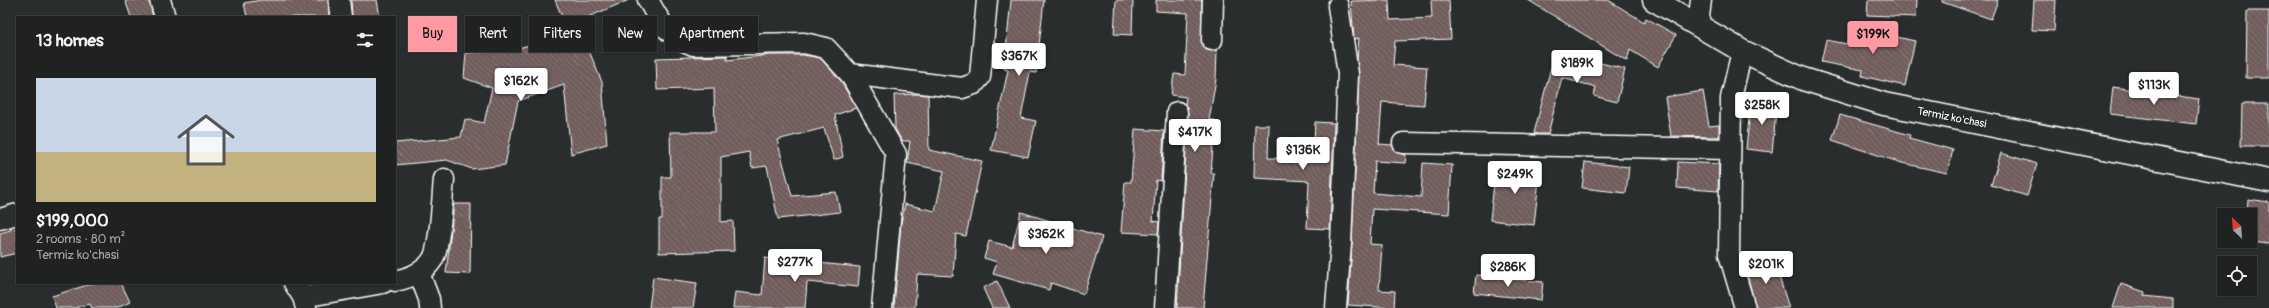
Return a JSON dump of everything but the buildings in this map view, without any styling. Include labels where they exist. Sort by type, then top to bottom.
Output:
[{"type":"main road","name":"Termiz ko'chasi","points":[[1654,0],[1742,51],[1803,79],[1884,104],[2269,181]]},
{"type":"street","points":[[160,0],[165,16]]},
{"type":"street","points":[[339,0],[341,16]]},
{"type":"street","points":[[648,0],[662,26],[676,39],[693,45],[804,43],[826,48],[850,74],[896,154],[882,308]]},
{"type":"street","points":[[850,74],[962,88],[974,84],[980,77],[987,0]]},
{"type":"street","points":[[1212,40],[1213,0]]},
{"type":"street","points":[[1698,25],[1701,0]]},
{"type":"street","points":[[1336,308],[1341,243],[1348,74],[1338,6]]},
{"type":"street","points":[[1742,51],[1731,98],[1729,254],[1745,308]]},
{"type":"street","points":[[1165,308],[1178,112]]},
{"type":"street","points":[[1403,143],[1730,149]]},
{"type":"street","points":[[396,281],[406,279],[419,273],[435,255],[444,179]]},
{"type":"street","points":[[0,219],[16,214]]},
{"type":"street","points":[[419,273],[429,299],[430,308]]},
{"type":"street","points":[[301,296],[377,284]]}]
